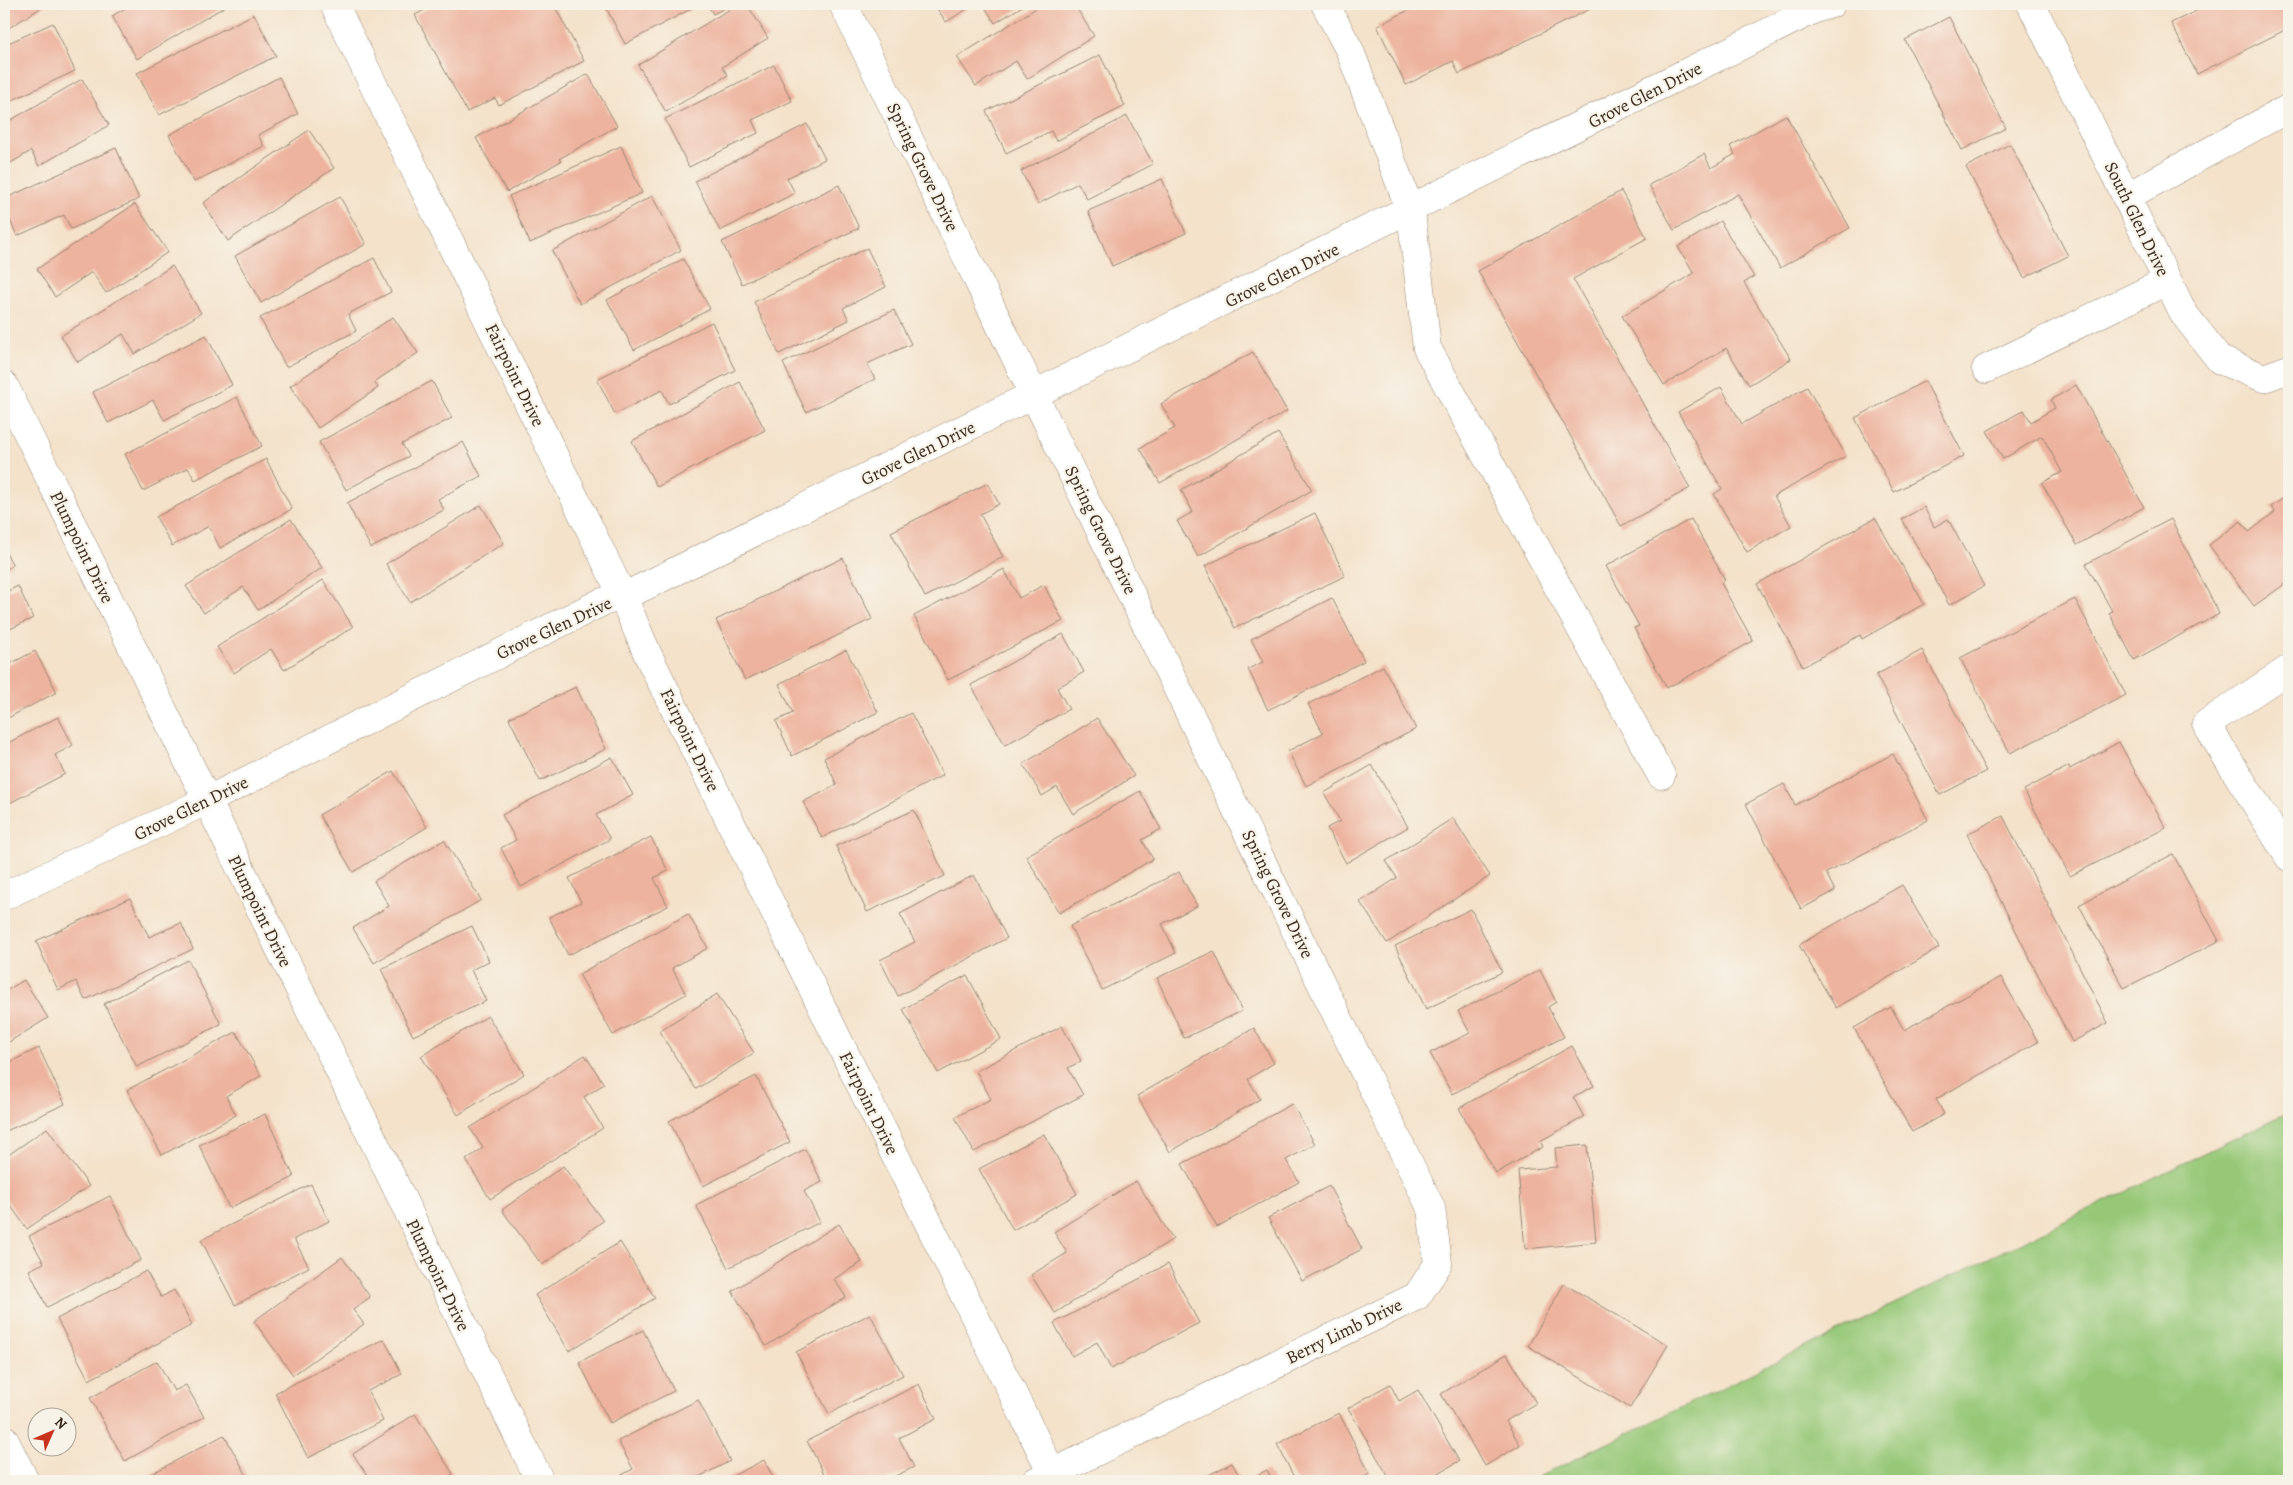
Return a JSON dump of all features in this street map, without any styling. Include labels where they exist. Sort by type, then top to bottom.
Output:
[{"type":"street","name":"Fairpoint Drive","points":[[334,4],[623,596],[648,655],[1044,1477]]},
{"type":"street","name":"Spring Grove Drive","points":[[843,4],[1358,1057]]},
{"type":"street","points":[[1325,4],[1350,52],[1411,212],[1427,348],[1660,775]]},
{"type":"street","name":"Grove Glen Drive","points":[[4,896],[206,801],[602,602],[623,596],[1036,396],[1411,212],[1815,10],[1831,4]]},
{"type":"street","name":"South Glen Drive","points":[[2031,4],[2184,314],[2220,360],[2264,378],[2289,369]]},
{"type":"street","points":[[2126,197],[2289,108]]},
{"type":"street","points":[[1986,369],[2167,281]]},
{"type":"street","name":"Plumpoint Drive","points":[[4,385],[540,1481]]},
{"type":"street","points":[[2289,669],[2206,724],[2289,856]]},
{"type":"street","name":"Berry Limb Drive","points":[[1044,1477],[1417,1296],[1438,1264],[1431,1208],[1358,1057]]},
{"type":"street","points":[[4,1439],[25,1481]]},
{"type":"green space","points":[[2289,1112],[2289,1481],[1530,1481]]},
{"type":"building","points":[[4,4],[47,4],[4,31]]},
{"type":"building","points":[[132,4],[229,4],[137,59],[112,16]]},
{"type":"building","points":[[436,4],[561,4],[562,6],[556,9],[584,61],[499,105],[495,98],[467,112],[415,15]]},
{"type":"building","points":[[604,4],[700,4],[625,44]]},
{"type":"building","points":[[707,4],[733,4],[713,14]]},
{"type":"building","points":[[738,4],[747,4],[768,38],[722,67],[728,75],[666,112],[638,65]]},
{"type":"building","points":[[934,4],[975,4],[946,22]]},
{"type":"building","points":[[983,4],[1026,4],[995,23]]},
{"type":"building","points":[[1043,4],[1074,4],[1094,36],[1027,79],[1016,61],[976,86],[957,57]]},
{"type":"building","points":[[1421,4],[1600,4],[1459,74],[1453,61],[1406,85],[1377,26]]},
{"type":"building","points":[[2211,4],[2289,4],[2289,28],[2197,74],[2171,23]]},
{"type":"building","points":[[254,14],[276,56],[159,115],[137,73]]},
{"type":"building","points":[[1949,17],[2006,128],[1962,150],[1905,40]]},
{"type":"building","points":[[53,23],[75,71],[10,101],[4,87],[4,45]]},
{"type":"building","points":[[1100,55],[1125,106],[1056,141],[1051,131],[1006,153],[986,111]]},
{"type":"building","points":[[774,65],[792,101],[752,120],[758,133],[689,167],[665,119]]},
{"type":"building","points":[[588,74],[617,126],[559,159],[561,161],[507,192],[476,138]]},
{"type":"building","points":[[279,77],[298,114],[258,135],[264,146],[194,182],[169,135]]},
{"type":"building","points":[[82,79],[109,125],[39,166],[31,151],[4,167],[4,124]]},
{"type":"building","points":[[1786,115],[1850,228],[1780,268],[1738,194],[1674,230],[1649,185],[1704,154],[1711,168],[1735,154],[1730,146]]},
{"type":"building","points":[[1127,116],[1153,164],[1087,199],[1078,183],[1038,204],[1021,171]]},
{"type":"building","points":[[807,124],[825,159],[787,178],[795,193],[720,231],[695,181]]},
{"type":"building","points":[[309,130],[334,168],[228,241],[203,203]]},
{"type":"building","points":[[2010,144],[2068,256],[2024,278],[1966,167]]},
{"type":"building","points":[[621,146],[642,193],[530,243],[509,196]]},
{"type":"building","points":[[116,148],[139,199],[71,229],[64,215],[17,236],[4,207],[4,199]]},
{"type":"building","points":[[1162,179],[1186,233],[1112,266],[1088,211]]},
{"type":"building","points":[[839,185],[859,228],[742,284],[722,242]]},
{"type":"building","points":[[1621,191],[1647,238],[1573,279],[1690,488],[1621,526],[1478,271]]},
{"type":"building","points":[[652,196],[681,250],[580,304],[552,251]]},
{"type":"building","points":[[340,197],[366,244],[261,303],[235,256]]},
{"type":"building","points":[[135,204],[168,252],[106,293],[92,272],[55,297],[37,269]]},
{"type":"building","points":[[1720,221],[1754,277],[1744,283],[1791,359],[1749,385],[1726,348],[1664,385],[1622,316],[1694,273],[1678,247]]},
{"type":"building","points":[[867,248],[886,287],[843,308],[849,320],[779,354],[754,302]]},
{"type":"building","points":[[374,258],[391,292],[348,314],[356,331],[286,367],[260,318]]},
{"type":"building","points":[[683,259],[710,309],[634,350],[607,300]]},
{"type":"building","points":[[172,266],[201,313],[135,354],[123,334],[78,362],[61,336]]},
{"type":"building","points":[[894,310],[911,344],[867,364],[875,379],[806,412],[783,363]]},
{"type":"building","points":[[393,317],[418,353],[374,382],[378,388],[318,428],[290,386]]},
{"type":"building","points":[[712,322],[735,370],[669,404],[662,390],[615,414],[597,379]]},
{"type":"building","points":[[206,335],[232,385],[164,420],[153,400],[108,423],[93,392]]},
{"type":"building","points":[[1253,352],[1287,411],[1160,483],[1140,448],[1175,428],[1161,404]]},
{"type":"building","points":[[432,381],[452,418],[402,444],[409,456],[346,490],[319,442]]},
{"type":"building","points":[[1925,381],[1964,456],[1894,492],[1855,418]]},
{"type":"building","points":[[740,382],[765,430],[657,487],[632,441]]},
{"type":"building","points":[[2076,385],[2144,507],[2077,545],[2042,483],[2062,472],[2042,436],[2003,459],[1987,431],[2024,410],[2031,422],[2055,408],[2051,400]]},
{"type":"building","points":[[1721,387],[1742,424],[1807,387],[1846,456],[1774,496],[1791,526],[1747,552],[1714,494],[1722,489],[1678,412]]},
{"type":"building","points":[[237,397],[262,446],[195,480],[188,468],[143,491],[125,454]]},
{"type":"building","points":[[1278,433],[1312,490],[1198,557],[1177,521],[1193,512],[1181,490]]},
{"type":"building","points":[[463,442],[481,476],[438,499],[444,510],[371,548],[347,503]]},
{"type":"building","points":[[266,459],[292,509],[220,548],[209,526],[172,546],[156,517]]},
{"type":"building","points":[[988,483],[999,504],[980,514],[1003,557],[925,597],[891,532]]},
{"type":"building","points":[[2289,494],[2289,581],[2254,606],[2209,545],[2241,521],[2249,532],[2275,512],[2271,507]]},
{"type":"building","points":[[481,505],[504,543],[410,602],[386,564]]},
{"type":"building","points":[[1924,507],[1934,527],[1948,519],[1984,586],[1949,605],[1902,519]]},
{"type":"building","points":[[1315,513],[1345,576],[1235,628],[1205,566]]},
{"type":"building","points":[[1875,518],[1924,604],[1862,639],[1860,635],[1803,667],[1757,584]]},
{"type":"building","points":[[291,519],[322,568],[258,610],[243,587],[204,613],[186,586]]},
{"type":"building","points":[[1691,519],[1725,580],[1721,583],[1753,641],[1667,688],[1634,628],[1639,626],[1606,566]]},
{"type":"building","points":[[2171,519],[2219,614],[2134,660],[2109,613],[2112,611],[2086,564]]},
{"type":"building","points":[[4,550],[13,565],[4,571]]},
{"type":"building","points":[[843,558],[872,619],[745,680],[716,620]]},
{"type":"building","points":[[1004,569],[1019,598],[1044,585],[1063,621],[948,680],[914,616]]},
{"type":"building","points":[[323,580],[353,627],[284,670],[271,649],[234,673],[217,647]]},
{"type":"building","points":[[18,586],[33,618],[4,632],[4,593]]},
{"type":"building","points":[[1332,598],[1364,661],[1268,710],[1248,669],[1263,662],[1251,639]]},
{"type":"building","points":[[2075,599],[2126,695],[2010,753],[1960,658]]},
{"type":"building","points":[[1063,634],[1084,672],[1057,688],[1069,709],[1005,745],[971,685]]},
{"type":"building","points":[[846,650],[878,712],[792,756],[776,721],[793,713],[779,684]]},
{"type":"building","points":[[1922,650],[1986,771],[1940,795],[1876,675]]},
{"type":"building","points":[[35,651],[57,692],[4,720],[4,667]]},
{"type":"building","points":[[1383,666],[1416,729],[1306,786],[1288,751],[1323,733],[1308,704]]},
{"type":"building","points":[[576,687],[606,749],[540,781],[509,718]]},
{"type":"building","points":[[911,713],[943,775],[822,838],[803,802],[837,785],[824,758]]},
{"type":"building","points":[[58,717],[73,745],[55,755],[65,774],[4,806],[4,745]]},
{"type":"building","points":[[1097,718],[1134,776],[1073,814],[1057,787],[1042,796],[1023,764]]},
{"type":"building","points":[[2119,742],[2166,828],[2070,876],[2024,790],[2069,766],[2070,769]]},
{"type":"building","points":[[1893,754],[1928,820],[1826,873],[1835,891],[1801,909],[1746,804],[1784,784],[1795,805]]},
{"type":"building","points":[[612,757],[633,795],[596,815],[610,839],[521,887],[501,848],[516,840],[502,815]]},
{"type":"building","points":[[1372,765],[1408,827],[1346,863],[1327,828],[1340,821],[1324,793]]},
{"type":"building","points":[[393,771],[427,827],[353,872],[319,815]]},
{"type":"building","points":[[1140,791],[1161,829],[1142,840],[1153,859],[1059,913],[1026,856]]},
{"type":"building","points":[[914,810],[945,876],[867,912],[836,846]]},
{"type":"building","points":[[2003,816],[2108,1023],[2072,1042],[1967,834]]},
{"type":"building","points":[[1453,818],[1490,876],[1387,943],[1360,902],[1397,878],[1386,861]]},
{"type":"building","points":[[651,837],[668,871],[654,878],[668,906],[568,955],[549,917],[581,902],[569,878]]},
{"type":"building","points":[[444,840],[481,900],[374,963],[353,928],[389,906],[374,881]]},
{"type":"building","points":[[2173,854],[2219,941],[2124,988],[2079,905]]},
{"type":"building","points":[[1179,872],[1197,906],[1162,924],[1176,953],[1102,990],[1070,926]]},
{"type":"building","points":[[974,875],[1007,938],[898,996],[880,960],[915,942],[900,914]]},
{"type":"building","points":[[1902,885],[1939,948],[1836,1008],[1799,945]]},
{"type":"building","points":[[130,898],[149,937],[181,923],[193,949],[85,1000],[76,981],[58,990],[36,941]]},
{"type":"building","points":[[1471,909],[1502,972],[1426,1009],[1395,946]]},
{"type":"building","points":[[688,914],[708,948],[672,968],[686,994],[613,1035],[579,974]]},
{"type":"building","points":[[472,926],[489,961],[471,970],[486,1001],[413,1036],[381,969]]},
{"type":"building","points":[[1214,951],[1242,1011],[1184,1038],[1157,978]]},
{"type":"building","points":[[188,960],[221,1024],[137,1067],[104,1004]]},
{"type":"building","points":[[1540,970],[1556,1002],[1548,1007],[1564,1037],[1452,1094],[1430,1053],[1470,1033],[1458,1011]]},
{"type":"building","points":[[967,975],[1001,1039],[938,1073],[903,1009]]},
{"type":"building","points":[[2001,977],[2038,1042],[1936,1099],[1944,1114],[1912,1132],[1854,1028],[1891,1007],[1904,1030]]},
{"type":"building","points":[[24,980],[48,1018],[4,1045],[4,992]]},
{"type":"building","points":[[717,994],[754,1053],[696,1089],[659,1031]]},
{"type":"building","points":[[488,1016],[524,1074],[458,1115],[421,1056]]},
{"type":"building","points":[[1062,1026],[1081,1061],[1068,1068],[1083,1095],[974,1152],[955,1117],[991,1099],[976,1071]]},
{"type":"building","points":[[1254,1028],[1274,1063],[1248,1079],[1260,1099],[1170,1152],[1137,1096]]},
{"type":"building","points":[[236,1032],[261,1076],[226,1096],[236,1115],[162,1155],[127,1090]]},
{"type":"building","points":[[1572,1046],[1594,1086],[1573,1097],[1584,1117],[1540,1141],[1543,1147],[1496,1173],[1459,1108]]},
{"type":"building","points":[[39,1048],[65,1104],[4,1132],[4,1065]]},
{"type":"building","points":[[585,1055],[604,1084],[584,1097],[603,1128],[490,1199],[466,1160],[483,1148],[470,1128]]},
{"type":"building","points":[[756,1076],[790,1142],[703,1186],[669,1121]]},
{"type":"building","points":[[1292,1104],[1315,1144],[1286,1160],[1299,1182],[1217,1227],[1182,1164]]},
{"type":"building","points":[[265,1114],[294,1177],[229,1208],[199,1145]]},
{"type":"building","points":[[47,1128],[89,1186],[27,1229],[4,1196],[4,1158]]},
{"type":"building","points":[[1044,1134],[1077,1194],[1013,1230],[979,1169]]},
{"type":"building","points":[[1587,1145],[1596,1242],[1525,1249],[1518,1170],[1557,1167],[1555,1148]]},
{"type":"building","points":[[805,1149],[822,1182],[804,1191],[820,1222],[728,1268],[696,1205]]},
{"type":"building","points":[[563,1166],[603,1221],[542,1265],[502,1210]]},
{"type":"building","points":[[1136,1181],[1173,1239],[1055,1313],[1031,1275],[1067,1253],[1054,1232]]},
{"type":"building","points":[[311,1184],[329,1221],[294,1239],[309,1267],[235,1305],[201,1240]]},
{"type":"building","points":[[1329,1186],[1362,1249],[1302,1281],[1268,1218]]},
{"type":"building","points":[[110,1196],[141,1260],[47,1307],[29,1270],[44,1263],[29,1236]]},
{"type":"building","points":[[839,1224],[862,1262],[834,1279],[846,1297],[766,1346],[732,1291]]},
{"type":"building","points":[[620,1242],[655,1298],[569,1351],[535,1295]]},
{"type":"building","points":[[342,1257],[370,1297],[353,1310],[364,1324],[293,1375],[254,1321]]},
{"type":"building","points":[[1168,1264],[1199,1323],[1111,1369],[1097,1342],[1072,1356],[1054,1323]]},
{"type":"building","points":[[146,1271],[161,1297],[174,1290],[192,1325],[89,1380],[57,1319]]},
{"type":"building","points":[[1564,1284],[1668,1345],[1630,1408],[1528,1346]]},
{"type":"building","points":[[870,1314],[903,1375],[829,1414],[796,1352]]},
{"type":"building","points":[[643,1330],[674,1391],[610,1423],[579,1362]]},
{"type":"building","points":[[384,1339],[402,1374],[368,1391],[383,1421],[308,1458],[275,1393]]},
{"type":"building","points":[[1507,1354],[1536,1403],[1506,1421],[1520,1445],[1485,1466],[1441,1394]]},
{"type":"building","points":[[157,1361],[174,1391],[186,1385],[204,1417],[125,1461],[90,1398]]},
{"type":"building","points":[[919,1384],[936,1419],[899,1438],[914,1467],[885,1481],[828,1481],[807,1441]]},
{"type":"building","points":[[1390,1384],[1399,1401],[1418,1390],[1459,1461],[1425,1481],[1391,1481],[1348,1408]]},
{"type":"building","points":[[698,1400],[730,1461],[691,1481],[622,1481],[620,1476],[633,1469],[618,1441]]},
{"type":"building","points":[[1339,1413],[1370,1474],[1356,1481],[1296,1481],[1277,1444]]},
{"type":"building","points":[[415,1414],[453,1474],[441,1481],[371,1481],[353,1454]]},
{"type":"building","points":[[224,1435],[250,1481],[138,1481]]},
{"type":"building","points":[[764,1460],[775,1481],[723,1481]]},
{"type":"building","points":[[1232,1463],[1242,1481],[1197,1481]]},
{"type":"building","points":[[1267,1470],[1273,1481],[1245,1481]]}]
